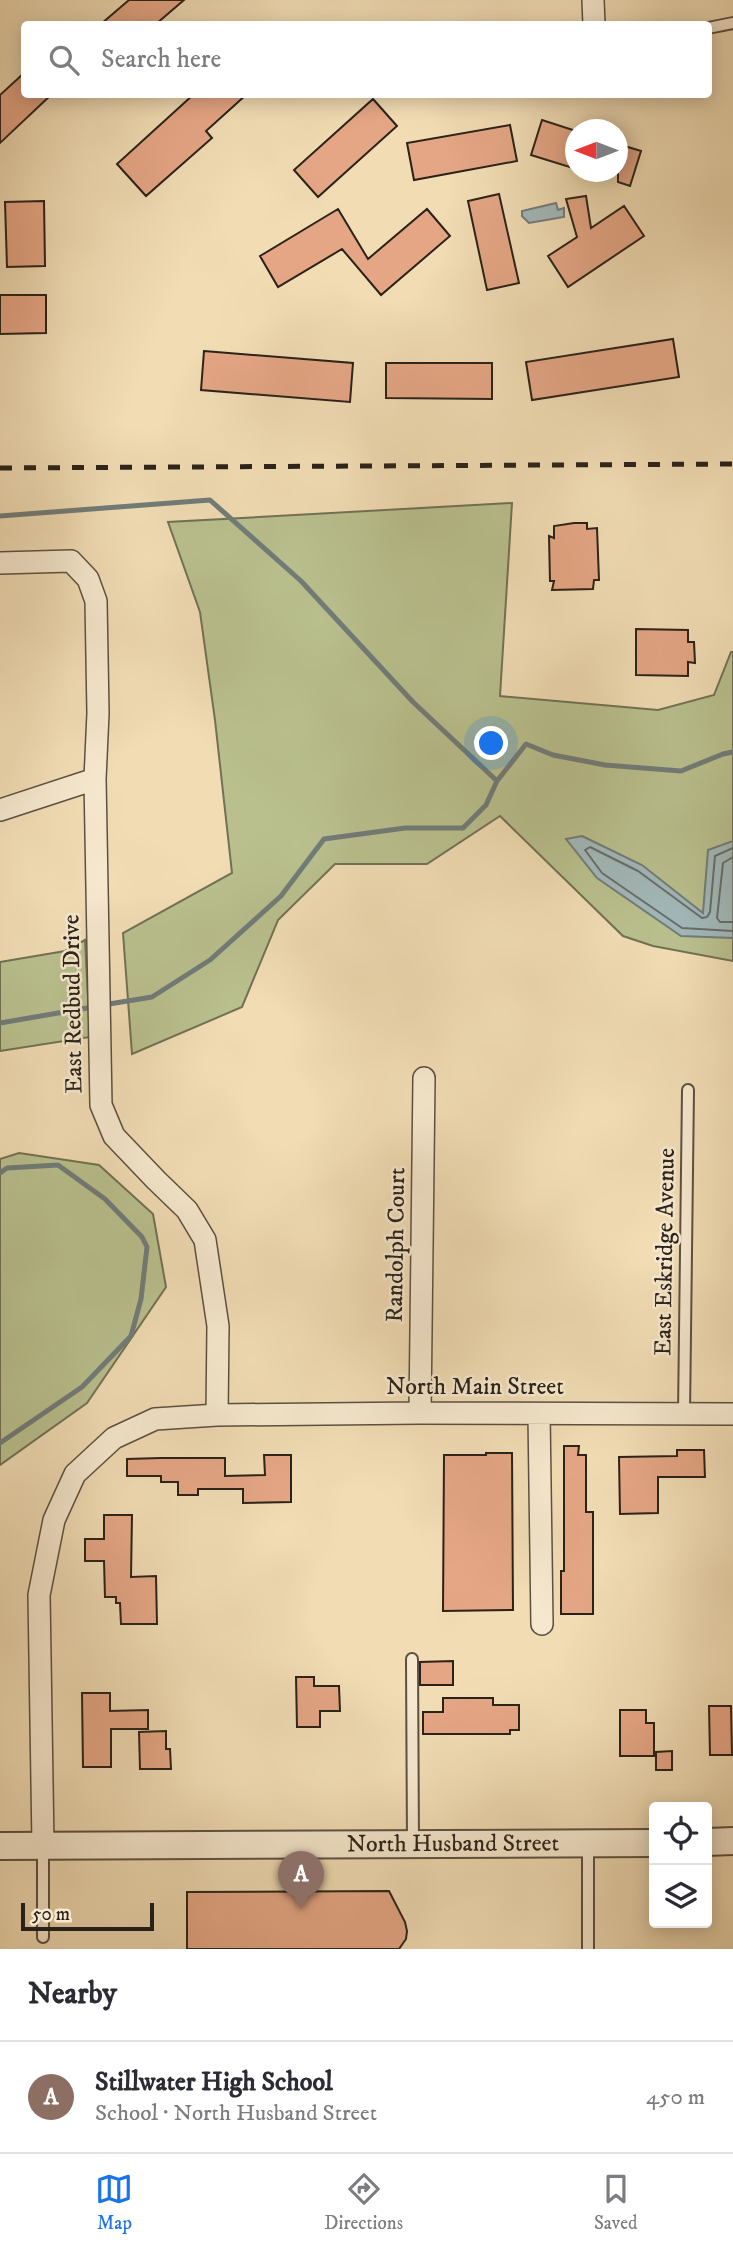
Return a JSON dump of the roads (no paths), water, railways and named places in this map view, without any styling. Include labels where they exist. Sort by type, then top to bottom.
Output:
[{"type":"street","points":[[593,0],[594,21]]},
{"type":"street","name":"East Redbud Drive","points":[[0,563],[71,561],[88,579],[96,601],[97,983],[101,1105],[114,1136],[187,1210],[205,1240],[218,1326],[217,1415]]},
{"type":"street","points":[[0,810],[95,779]]},
{"type":"street","name":"Randolph Court","points":[[420,1413],[424,1078]]},
{"type":"street","points":[[540,1414],[541,1624]]},
{"type":"street","name":"North Main Street","points":[[43,1845],[39,1595],[54,1520],[75,1474],[114,1438],[155,1419],[217,1415],[733,1414]]},
{"type":"street","points":[[712,1842],[733,1841]]},
{"type":"street","name":"North Husband Street","points":[[0,1846],[649,1843]]},
{"type":"lane","points":[[712,27],[733,23]]},
{"type":"lane","name":"East Eskridge Avenue","points":[[684,1414],[688,1090]]},
{"type":"lane","points":[[412,1658],[413,1844]]},
{"type":"lane","points":[[588,1844],[588,1949]]},
{"type":"lane","points":[[43,1845],[43,1937]]},
{"type":"water","points":[[556,203],[558,210],[564,208],[564,217],[529,223],[522,216],[522,211]]},
{"type":"water","points":[[582,836],[642,865],[703,913],[708,850],[733,841],[733,938],[681,936],[597,878],[566,839]]},
{"type":"waterway","points":[[0,516],[210,500],[301,581],[413,702],[497,781]]},
{"type":"waterway","points":[[103,1005],[152,997],[210,960],[281,896],[324,839],[405,828],[463,828],[486,805],[497,781],[526,744],[553,755],[605,765],[681,771],[733,752]]},
{"type":"waterway","points":[[0,1023],[93,1007]]},
{"type":"waterway","points":[[0,1173],[7,1168],[58,1165],[105,1199],[142,1237],[147,1247],[141,1299],[131,1336],[82,1387],[0,1443]]},
{"type":"railway","points":[[0,468],[733,464]]},
{"type":"place","name":"Stillwater High School","points":[[301,1909]]}]
